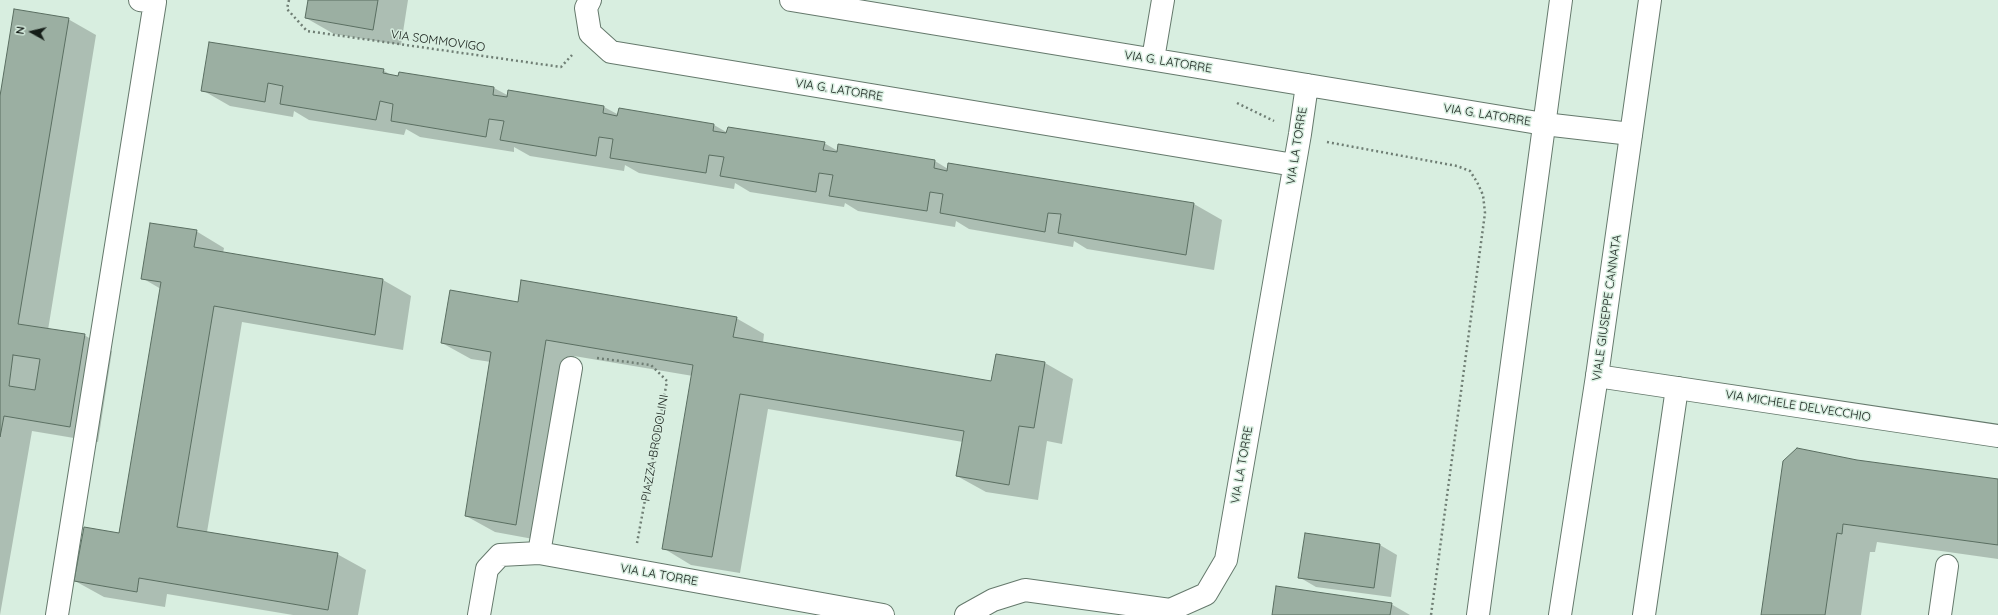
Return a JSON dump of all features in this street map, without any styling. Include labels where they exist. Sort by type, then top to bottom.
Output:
[{"type":"street","points":[[56,615],[155,2],[140,0]]},
{"type":"street","points":[[590,0],[586,8],[590,33]]},
{"type":"street","name":"VIA G. LATORRE","points":[[791,0],[876,7],[1152,59],[1544,124],[1631,134]]},
{"type":"street","points":[[1152,59],[1163,0]]},
{"type":"street","points":[[1478,615],[1561,0]]},
{"type":"street","name":"VIALE GIUSEPPE CANNATA","points":[[1560,615],[1597,376],[1650,0]]},
{"type":"street","name":"VIA G. LATORRE","points":[[590,33],[611,52],[1294,165]]},
{"type":"street","name":"VIA LA TORRE","points":[[966,615],[993,600],[1025,590],[1170,610],[1206,594],[1226,560],[1300,134],[1307,85]]},
{"type":"street","points":[[539,553],[571,368]]},
{"type":"street","name":"VIA MICHELE DELVECCHIO","points":[[1597,376],[1998,436]]},
{"type":"street","points":[[1644,615],[1677,388]]},
{"type":"street","name":"VIA LA TORRE","points":[[478,615],[487,569],[500,555],[539,553],[883,615]]},
{"type":"street","points":[[1940,615],[1947,566]]},
{"type":"path","name":"VIA SOMMOVIGO","points":[[289,0],[288,9],[307,31],[561,67],[590,33]]},
{"type":"path","points":[[1230,100],[1300,134],[1354,148],[1457,166],[1470,171],[1483,195],[1485,213],[1431,615]]},
{"type":"path","name":"PIAZZA BRODOLINI","points":[[571,368],[585,356],[652,365],[667,381],[632,570]]},
{"type":"building","points":[[308,0],[378,0],[373,30],[305,18]]},
{"type":"building","points":[[14,9],[69,18],[18,324],[85,334],[70,427],[4,416],[0,437],[0,96]],"holes":[[[13,355],[40,359],[35,390],[9,386]]]},
{"type":"building","points":[[209,42],[384,69],[383,73],[398,76],[399,72],[494,87],[493,95],[507,97],[508,90],[604,106],[603,113],[617,116],[619,108],[714,124],[713,131],[726,133],[728,127],[825,142],[823,150],[837,152],[838,144],[935,160],[934,168],[947,171],[948,163],[1194,203],[1186,255],[1058,233],[1061,214],[1048,213],[1045,232],[940,213],[943,194],[930,192],[927,211],[829,196],[833,175],[819,173],[816,192],[720,176],[724,157],[709,155],[706,173],[610,158],[613,139],[599,137],[596,156],[500,140],[504,121],[489,119],[486,137],[391,121],[393,104],[380,101],[376,120],[280,104],[283,86],[268,83],[265,102],[201,91]]},
{"type":"building","points":[[150,223],[197,230],[194,247],[383,279],[375,335],[214,306],[177,527],[338,553],[328,610],[139,578],[137,592],[74,581],[84,527],[119,533],[161,282],[141,279]]},
{"type":"building","points":[[521,280],[737,317],[733,337],[991,381],[996,354],[1045,362],[1034,428],[1019,426],[1009,485],[956,476],[964,431],[740,394],[712,557],[662,549],[693,365],[546,340],[516,525],[465,516],[491,352],[441,343],[450,290],[518,302]]},
{"type":"building","points":[[1797,448],[1857,460],[1998,479],[1998,545],[1843,524],[1842,534],[1837,533],[1825,615],[1761,615],[1783,461]]},
{"type":"building","points":[[1305,533],[1380,544],[1374,588],[1298,578]]},
{"type":"building","points":[[1276,586],[1392,603],[1390,615],[1272,615]]}]
